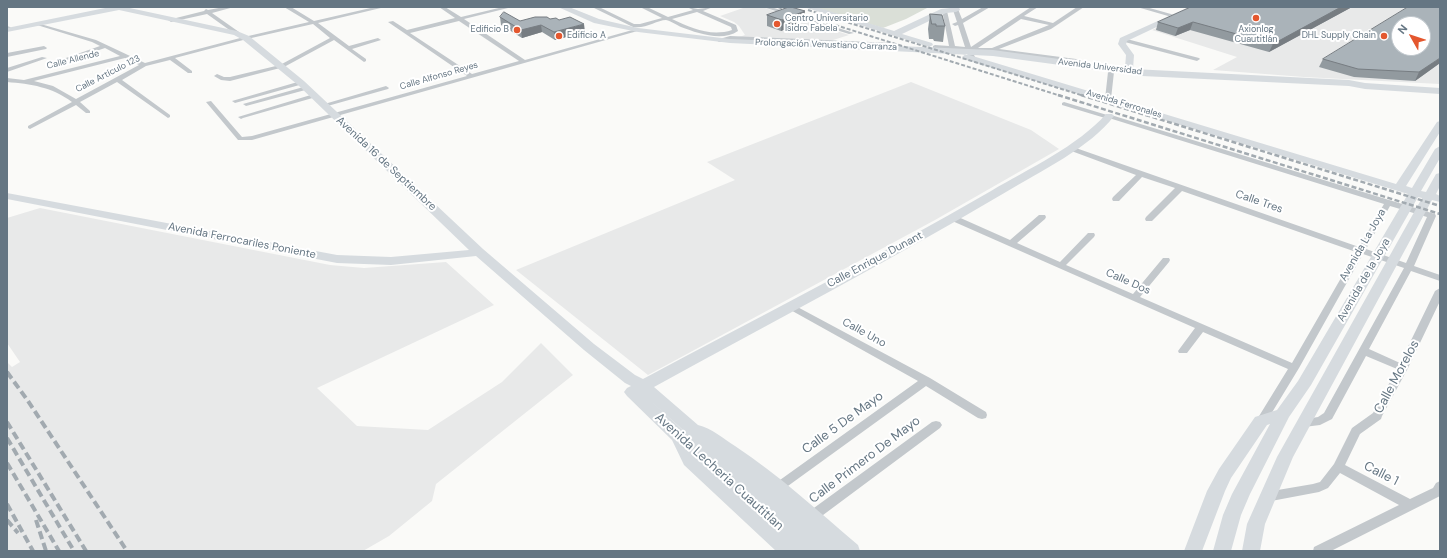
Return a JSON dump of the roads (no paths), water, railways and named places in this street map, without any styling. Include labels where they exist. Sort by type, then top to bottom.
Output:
[{"type":"main road","points":[[8,29],[118,7]]},
{"type":"main road","points":[[8,29],[118,7]]},
{"type":"main road","name":"Avenida 16 de Septiembre","points":[[118,7],[242,35],[282,66],[308,89],[479,252],[635,386]]},
{"type":"main road","name":"Prolongación Venustiano Carranza","points":[[562,7],[597,21],[719,40],[730,38],[934,48]]},
{"type":"main road","name":"Avenida Ferronales","points":[[808,7],[895,34],[934,48],[954,50],[973,59],[1399,188],[1440,199]]},
{"type":"main road","points":[[895,34],[944,9],[955,8]]},
{"type":"main road","points":[[1129,68],[1130,55],[1122,44],[1123,40],[1190,8]]},
{"type":"main road","name":"Avenida Universidad","points":[[934,48],[1013,55],[1142,73],[1349,83],[1365,86],[1440,91]]},
{"type":"main road","name":"Avenida Universidad","points":[[1349,83],[1361,81],[1440,86]]},
{"type":"main road","name":"Calle Enrique Dunant","points":[[635,386],[790,306],[953,218],[1070,149],[1099,128],[1108,116]]},
{"type":"main road","points":[[1399,188],[1440,124]]},
{"type":"main road","name":"Avenida de la Joya","points":[[1222,551],[1232,515],[1241,494],[1284,412],[1303,385],[1440,149]]},
{"type":"main road","name":"Avenida de la Joya","points":[[1305,421],[1440,176]]},
{"type":"main road","name":"Avenida Ferrocariles Poniente","points":[[7,196],[337,259],[361,262],[386,262],[479,252]]},
{"type":"main road","name":"Avenida Lecheria Cuautitlan","points":[[635,386],[682,429],[742,493],[808,551]]},
{"type":"main road","points":[[1193,551],[1216,491],[1261,421],[1284,412]]},
{"type":"main road","points":[[1251,551],[1256,524],[1266,497],[1284,457],[1305,421]]},
{"type":"main road","points":[[682,429],[720,443],[777,488],[851,551]]},
{"type":"main road","points":[[682,429],[690,460],[789,551]]},
{"type":"main road","name":"Avenida Lecheria Cuautitlan","points":[[682,429],[708,448],[828,551]]},
{"type":"street","points":[[202,7],[242,35]]},
{"type":"street","points":[[171,20],[230,7]]},
{"type":"street","points":[[287,7],[314,23],[364,60]]},
{"type":"street","name":"Calle Artículo 123","points":[[30,127],[75,101],[144,65],[171,58],[242,35],[314,23],[382,7]]},
{"type":"street","points":[[442,7],[524,62]]},
{"type":"street","points":[[406,32],[509,7]]},
{"type":"street","points":[[595,7],[639,28]]},
{"type":"street","points":[[643,7],[703,33],[730,38],[735,31],[734,26],[690,7]]},
{"type":"street","name":"Calle Alfonso Reyes","points":[[209,102],[240,139],[245,139],[472,77],[710,7]]},
{"type":"street","points":[[766,7],[851,33]]},
{"type":"street","points":[[948,25],[959,23],[987,7]]},
{"type":"street","points":[[970,48],[1035,7]]},
{"type":"street","points":[[991,50],[1041,32],[1055,25],[1081,7]]},
{"type":"street","points":[[1140,7],[1174,16]]},
{"type":"street","points":[[955,8],[959,23],[973,59]]},
{"type":"street","points":[[944,9],[954,50]]},
{"type":"street","points":[[1020,17],[1055,25]]},
{"type":"street","points":[[391,22],[472,77]]},
{"type":"street","points":[[39,24],[94,40],[144,65]]},
{"type":"street","points":[[217,76],[223,79],[230,79],[282,66],[334,38]]},
{"type":"street","name":"Prolongación Venustiano Carranza","points":[[719,40],[730,38],[894,45]]},
{"type":"street","points":[[348,48],[378,40]]},
{"type":"street","points":[[1123,40],[1197,59]]},
{"type":"street","points":[[65,60],[106,46]]},
{"type":"street","points":[[7,56],[44,48]]},
{"type":"street","name":"Avenida Universidad","points":[[954,50],[970,48],[1129,68],[1249,76],[1266,79]]},
{"type":"street","name":"Calle Allende","points":[[26,81],[125,56]]},
{"type":"street","points":[[7,70],[44,58]]},
{"type":"street","points":[[171,58],[190,72]]},
{"type":"street","points":[[7,76],[31,68]]},
{"type":"street","points":[[1108,100],[1112,72]]},
{"type":"street","points":[[117,79],[168,116]]},
{"type":"street","points":[[7,80],[26,81],[59,90],[88,112]]},
{"type":"street","points":[[324,105],[386,88]]},
{"type":"street","points":[[235,101],[308,89]]},
{"type":"street","points":[[246,104],[308,89]]},
{"type":"street","points":[[241,117],[308,89]]},
{"type":"street","points":[[1064,104],[1108,116],[1388,202]]},
{"type":"street","name":"Calle Tres","points":[[1070,149],[1440,278]]},
{"type":"street","points":[[1116,199],[1141,174]]},
{"type":"street","points":[[1149,219],[1181,187]]},
{"type":"street","name":"Avenida La Joya","points":[[1261,421],[1294,368],[1388,202],[1432,216],[1409,267],[1328,416],[1320,421],[1305,421]]},
{"type":"street","points":[[1012,244],[1042,217]]},
{"type":"street","name":"Calle Dos","points":[[953,218],[1294,368]]},
{"type":"street","points":[[1061,265],[1091,235]]},
{"type":"street","points":[[1134,298],[1166,260]]},
{"type":"street","name":"Calle Morelos","points":[[1266,497],[1315,489],[1324,485],[1338,467],[1356,430],[1377,416],[1403,368],[1440,291]]},
{"type":"street","name":"Calle Uno","points":[[790,306],[926,381],[982,415]]},
{"type":"street","points":[[1183,351],[1201,327]]},
{"type":"street","points":[[1364,351],[1403,368]]},
{"type":"street","name":"Calle 5 De Mayo","points":[[777,488],[926,381]]},
{"type":"street","name":"Calle Primero De Mayo","points":[[811,517],[936,425]]},
{"type":"street","name":"Calle 1","points":[[1338,467],[1410,505]]},
{"type":"street","points":[[1319,551],[1438,491],[1440,486]]},
{"type":"railway","points":[[778,7],[1061,96]]},
{"type":"railway","points":[[808,10],[1084,96]]},
{"type":"railway","points":[[1058,95],[1440,214]]},
{"type":"railway","points":[[1081,95],[1440,206]]},
{"type":"railway","points":[[7,372],[28,401],[127,551]]},
{"type":"railway","points":[[7,422],[86,551]]},
{"type":"railway","points":[[7,438],[74,551]]},
{"type":"railway","points":[[7,463],[59,551]]},
{"type":"railway","points":[[7,504],[33,551]]},
{"type":"railway","points":[[7,520],[18,533]]},
{"type":"railway","points":[[36,520],[46,551]]},
{"type":"place","name":"Axionlog Cuautitlán","points":[[1256,18]]},
{"type":"place","name":"Centro Universitario Isidro Fabela","points":[[777,24]]},
{"type":"place","name":"Edificio B","points":[[517,30]]},
{"type":"place","name":"Edificio A","points":[[559,36]]},
{"type":"place","name":"DHL Supply Chain","points":[[1384,36]]}]
